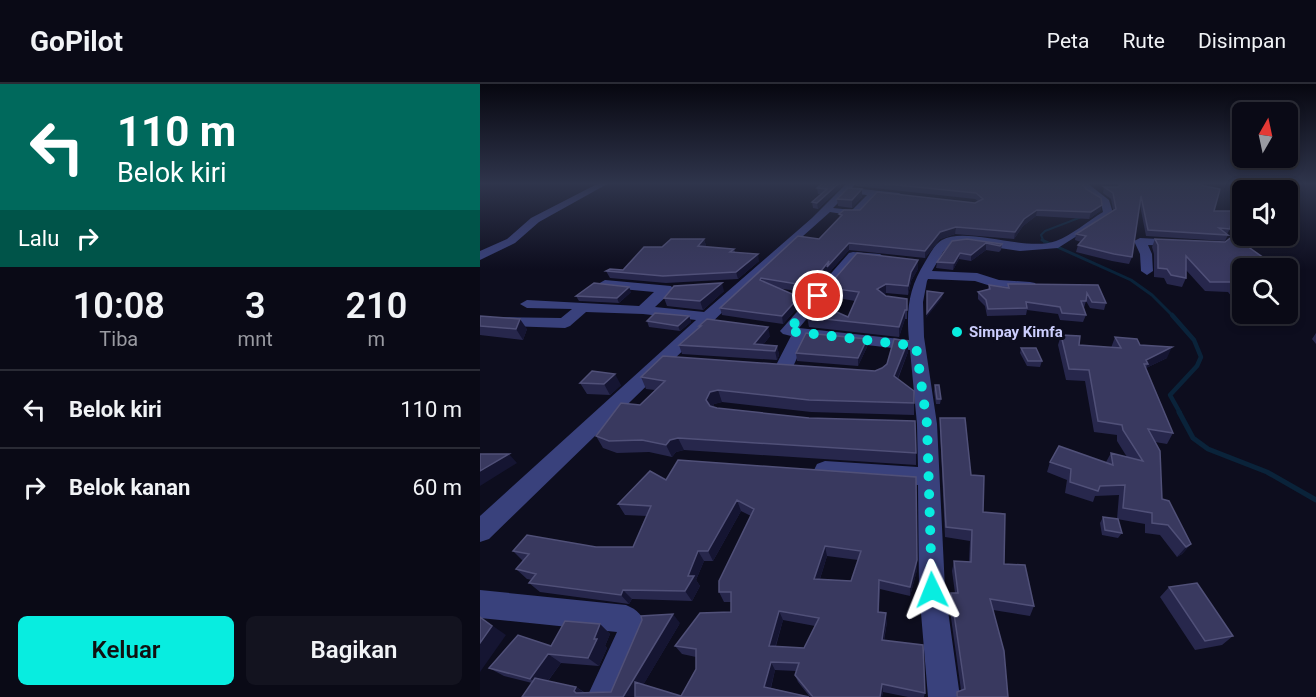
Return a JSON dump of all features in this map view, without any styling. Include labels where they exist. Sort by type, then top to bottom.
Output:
[{"type":"street","points":[[480,256],[510,242],[535,220],[551,212]]},
{"type":"street","points":[[480,531],[664,360],[715,320],[743,285],[824,212]]},
{"type":"street","points":[[842,212],[856,212]]},
{"type":"street","points":[[944,697],[932,590],[927,424],[911,301],[923,267],[947,242],[966,240],[1030,247],[1058,245],[1108,212]]},
{"type":"street","points":[[1147,271],[1146,254],[1140,241],[1185,243]]},
{"type":"street","points":[[806,370],[777,368],[788,331],[854,255],[894,260]]},
{"type":"street","points":[[923,267],[998,284],[1044,287]]},
{"type":"street","points":[[603,284],[666,289],[683,287]]},
{"type":"street","points":[[720,285],[743,285]]},
{"type":"street","points":[[643,310],[666,289]]},
{"type":"street","points":[[527,304],[643,310],[715,320]]},
{"type":"street","points":[[480,321],[565,323],[582,308]]},
{"type":"street","points":[[788,331],[916,346]]},
{"type":"street","points":[[664,360],[686,362]]},
{"type":"street","points":[[904,423],[927,424]]},
{"type":"street","points":[[800,468],[928,477]]},
{"type":"street","points":[[480,604],[626,619],[633,627],[630,638],[603,697]]},
{"type":"building","points":[[842,212],[1035,212],[1024,219],[1015,232],[956,227],[940,232],[925,251],[849,243],[827,267],[829,261],[809,286],[761,278],[760,280],[799,297],[782,316],[720,308],[798,236],[819,239],[842,215],[839,214]]},
{"type":"building","points":[[1112,212],[1139,212],[1132,257],[1078,245],[1086,236],[1076,234]]},
{"type":"building","points":[[1144,212],[1232,212],[1230,229],[1219,228],[1228,235],[1148,230]]},
{"type":"building","points":[[1232,237],[1232,246],[1247,246],[1264,258],[1232,258],[1232,282],[1210,282],[1186,256],[1186,278],[1171,275],[1167,269],[1158,268],[1158,245],[1155,239],[1225,242]]},
{"type":"building","points":[[671,239],[704,239],[698,246],[758,254],[736,272],[663,276],[606,271],[623,270],[644,247],[662,247]]},
{"type":"building","points":[[967,239],[1002,244],[1000,246],[986,243],[971,255],[960,253],[954,263],[937,262],[952,241]]},
{"type":"building","points":[[857,253],[918,260],[911,272],[908,286],[886,284],[877,289],[886,296],[907,299],[907,310],[905,310],[899,327],[807,317],[812,305],[823,306],[848,317],[859,292],[837,289],[839,286],[830,284]]},
{"type":"building","points":[[594,283],[629,287],[617,298],[576,296]]},
{"type":"building","points":[[722,283],[700,301],[664,298],[674,286]]},
{"type":"building","points":[[1008,284],[1098,285],[1106,303],[1092,302],[1087,293],[1086,301],[1081,301],[1086,315],[1062,313],[1060,307],[1026,302],[1027,308],[988,309],[986,300],[978,292],[990,289],[989,285],[1009,288]]},
{"type":"building","points":[[927,291],[943,293],[927,313]]},
{"type":"building","points":[[655,313],[689,316],[678,326],[647,321]]},
{"type":"building","points":[[480,316],[520,319],[516,329],[480,326]]},
{"type":"building","points":[[707,319],[768,327],[754,344],[777,346],[775,351],[679,345]]},
{"type":"building","points":[[806,333],[867,339],[858,358],[796,353]]},
{"type":"building","points":[[1061,335],[1080,336],[1079,345],[1121,348],[1115,337],[1137,339],[1140,345],[1172,347],[1146,360],[1148,364],[1144,364],[1173,433],[1148,429],[1160,451],[1162,499],[1169,501],[1191,544],[1186,547],[1168,525],[1152,523],[1152,513],[1123,508],[1125,485],[1100,486],[1098,491],[1070,482],[1071,469],[1050,462],[1059,446],[1113,465],[1111,453],[1143,461],[1122,425],[1098,421],[1089,370],[1069,369]]},
{"type":"building","points":[[894,339],[908,341],[894,376],[914,391],[914,403],[809,400],[718,390],[710,392],[706,400],[710,406],[717,408],[809,418],[915,421],[916,453],[678,438],[670,440],[666,445],[642,440],[609,441],[596,436],[621,403],[640,405],[665,381],[641,377],[663,356],[875,371],[887,364]]},
{"type":"building","points":[[1021,348],[1036,348],[1042,361],[1028,361]]},
{"type":"building","points":[[592,371],[615,374],[604,384],[580,383]]},
{"type":"building","points":[[935,385],[939,385],[941,399],[937,399]]},
{"type":"building","points":[[940,418],[965,418],[971,475],[984,476],[983,512],[1005,514],[1004,564],[1025,565],[1034,606],[990,599],[1004,651],[1008,697],[957,697],[957,692],[965,689],[951,593],[958,593],[954,561],[971,562],[972,530],[946,527]]},
{"type":"building","points":[[480,454],[509,454],[480,471]]},
{"type":"building","points":[[678,460],[916,477],[917,560],[910,587],[879,580],[878,612],[886,613],[882,640],[923,645],[925,693],[882,684],[880,697],[813,697],[795,675],[799,663],[771,662],[764,687],[809,697],[635,697],[635,682],[681,696],[696,669],[696,649],[675,646],[700,613],[731,612],[731,592],[719,592],[719,581],[754,509],[737,500],[708,551],[698,551],[688,576],[694,576],[685,591],[623,590],[621,595],[529,583],[536,574],[516,569],[529,554],[513,551],[527,535],[596,547],[633,547],[651,506],[618,504],[650,471],[666,480]],"holes":[[[825,546],[861,551],[851,581],[814,579]],[[779,611],[819,618],[804,648],[769,646]]]},
{"type":"building","points":[[1103,517],[1118,519],[1122,533],[1105,530]]},
{"type":"building","points":[[1197,583],[1233,636],[1205,641],[1169,587]]},
{"type":"building","points":[[673,614],[623,697],[522,697],[535,678],[576,687],[574,691],[576,693],[611,692],[642,620],[641,616]]},
{"type":"building","points":[[480,617],[492,626],[480,643]]},
{"type":"building","points":[[565,621],[600,624],[594,639],[597,639],[588,658],[548,654],[530,679],[489,668],[518,635],[551,646]]},
{"type":"waterway","points":[[1043,241],[1041,235],[1045,231],[1084,216]]},
{"type":"waterway","points":[[1043,241],[1131,280],[1152,295],[1172,315]]},
{"type":"waterway","points":[[1172,315],[1194,340],[1201,357],[1197,366],[1170,395],[1180,413]]},
{"type":"waterway","points":[[1179,412],[1193,438],[1208,449],[1267,472],[1316,500]]},
{"type":"place","name":"Simpay Kimfa","points":[[957,332]]},
{"type":"route","points":[[818,296],[788,331],[916,346],[927,424],[932,590]]}]
